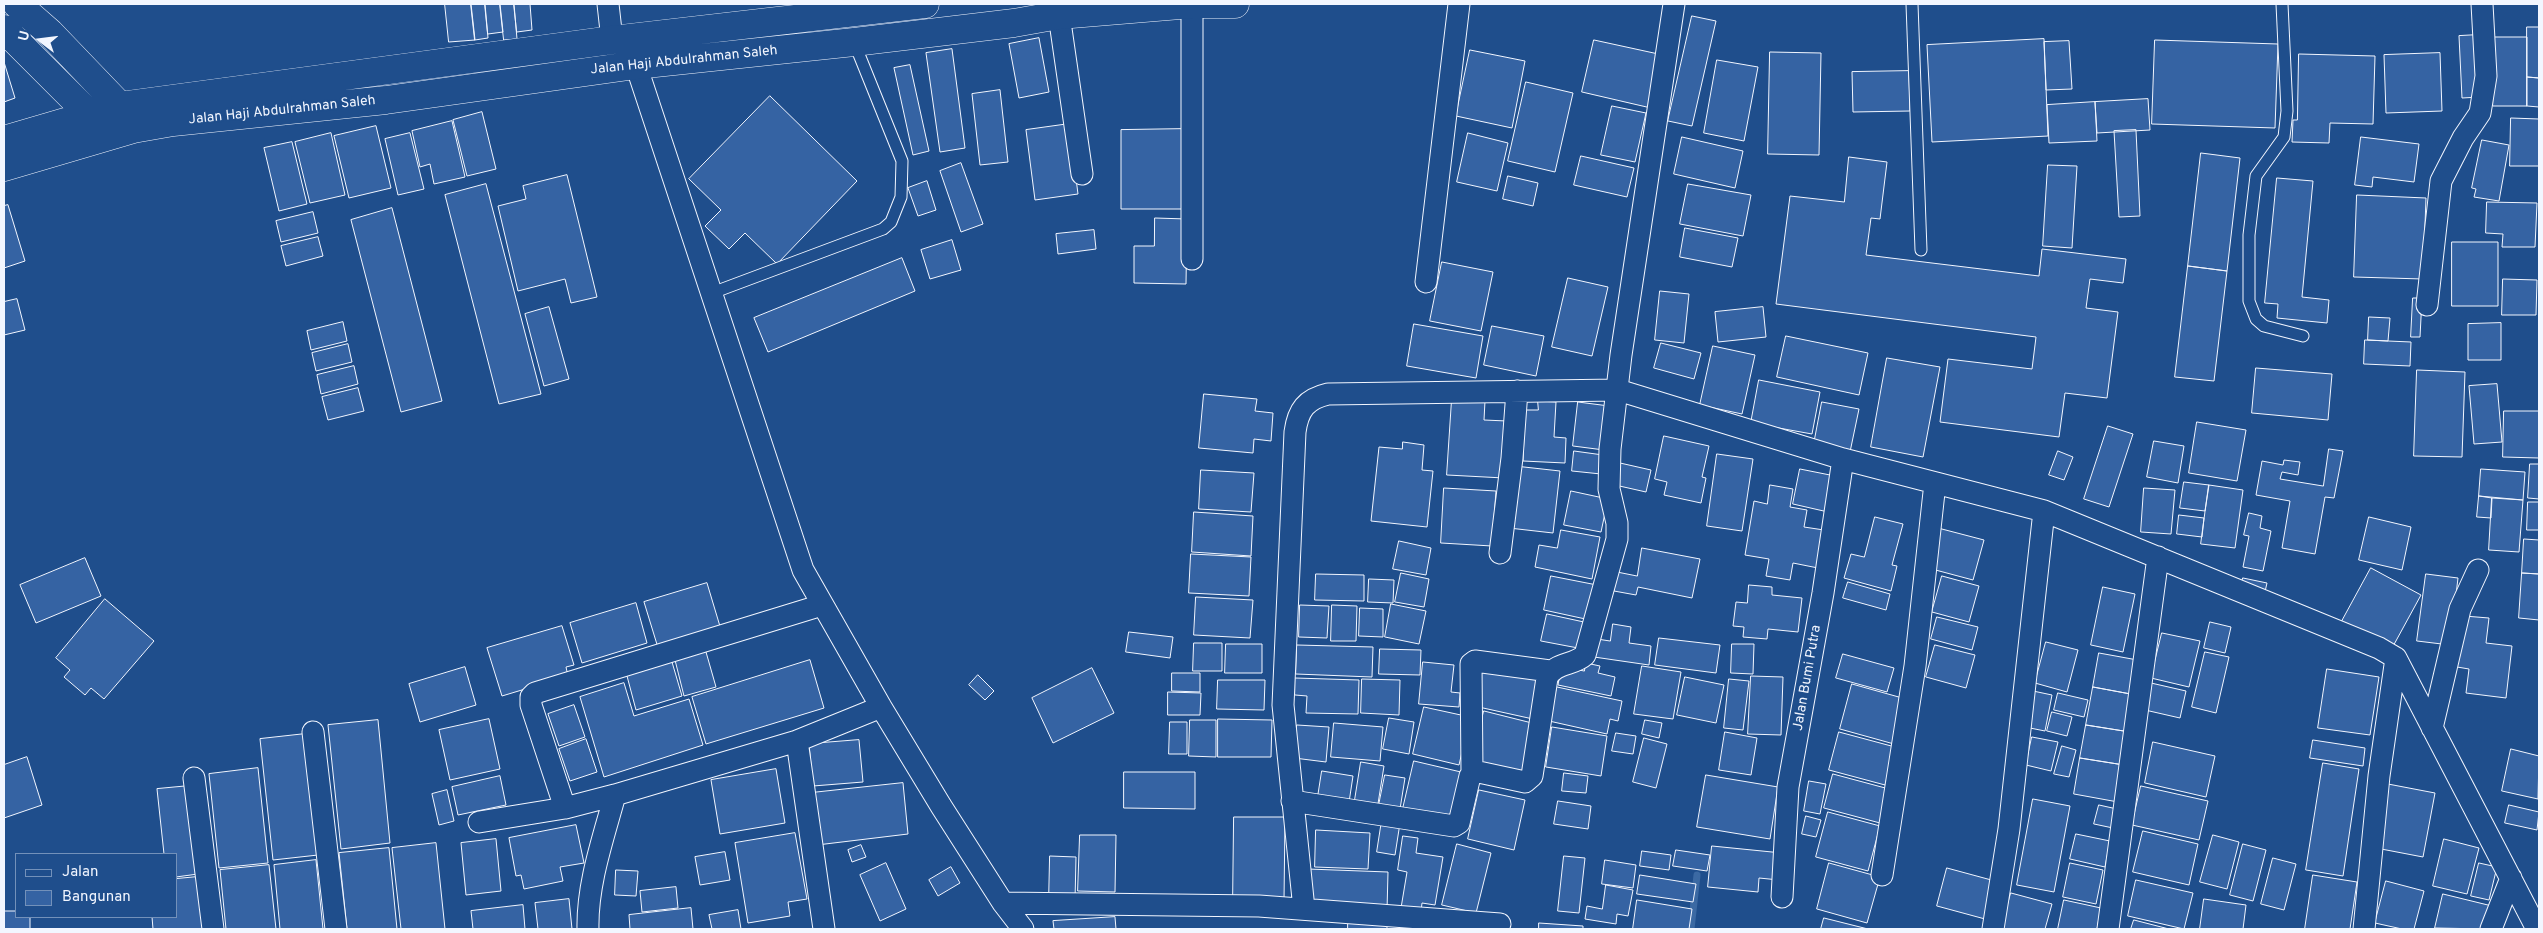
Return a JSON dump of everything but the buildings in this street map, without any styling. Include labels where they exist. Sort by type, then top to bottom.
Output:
[{"type":"highway","points":[[18,4],[50,33],[120,106],[133,129]]},
{"type":"highway","name":"Jalan Haji Abdulrahman Saleh","points":[[4,140],[120,106],[612,40],[919,4]]},
{"type":"highway","name":"Jalan Haji Abdulrahman Saleh","points":[[4,167],[133,129],[173,122],[386,100],[636,64],[854,42],[1014,23],[1059,15],[1192,4],[1235,4]]},
{"type":"highway","points":[[721,27],[727,55]]},
{"type":"highway","points":[[4,29],[89,114],[100,139]]},
{"type":"street","points":[[608,4],[612,40]]},
{"type":"street","points":[[1192,4],[1192,258]]},
{"type":"street","points":[[1426,282],[1459,4]]},
{"type":"street","points":[[1472,772],[1478,770],[1520,781],[1529,780],[1532,776],[1547,678],[1550,671],[1555,667],[1580,660],[1585,655],[1617,539],[1617,523],[1609,489],[1610,449],[1674,4]]},
{"type":"street","points":[[2427,305],[2441,182],[2462,138],[2480,114],[2486,76],[2482,4]]},
{"type":"street","points":[[1059,15],[1082,174]]},
{"type":"street","points":[[636,64],[803,570],[881,706],[1004,903],[1023,929]]},
{"type":"street","points":[[1304,909],[1283,705],[1294,432],[1297,416],[1305,405],[1315,397],[1328,394],[1618,390],[1843,459],[2044,511],[2379,648],[2396,658],[2537,929]]},
{"type":"street","points":[[1500,553],[1512,458],[1517,391]]},
{"type":"street","name":"Jalan Bumi Putra","points":[[1782,897],[1788,787],[1823,593],[1843,459]]},
{"type":"street","points":[[1882,875],[1914,666],[1936,483]]},
{"type":"street","points":[[1993,929],[2009,829],[2044,511]]},
{"type":"street","points":[[2108,929],[2126,782],[2158,557]]},
{"type":"street","points":[[2432,728],[2460,609],[2478,570]]},
{"type":"street","points":[[566,808],[531,706],[531,697],[535,694],[822,605]]},
{"type":"street","points":[[2364,929],[2379,776],[2396,658]]},
{"type":"street","points":[[1292,801],[1454,826],[1459,824],[1472,772],[1470,664],[1475,661],[1550,671]]},
{"type":"street","points":[[479,822],[566,808],[615,795],[797,740],[881,706]]},
{"type":"street","points":[[313,732],[336,929]]},
{"type":"street","points":[[797,740],[824,929]]},
{"type":"street","points":[[194,778],[213,929]]},
{"type":"street","points":[[588,929],[588,915],[595,870],[615,795]]},
{"type":"street","points":[[2491,929],[2511,878]]},
{"type":"street","points":[[1004,903],[1259,906],[1500,924]]},
{"type":"lane","points":[[1912,4],[1921,250]]},
{"type":"lane","points":[[2282,4],[2287,111],[2284,137],[2256,176],[2249,235],[2249,301],[2256,318],[2264,326],[2302,336]]},
{"type":"lane","points":[[712,293],[884,228],[891,222],[900,197],[902,161],[854,42]]},
{"type":"waterway","points":[[1691,929],[1697,875]]}]
